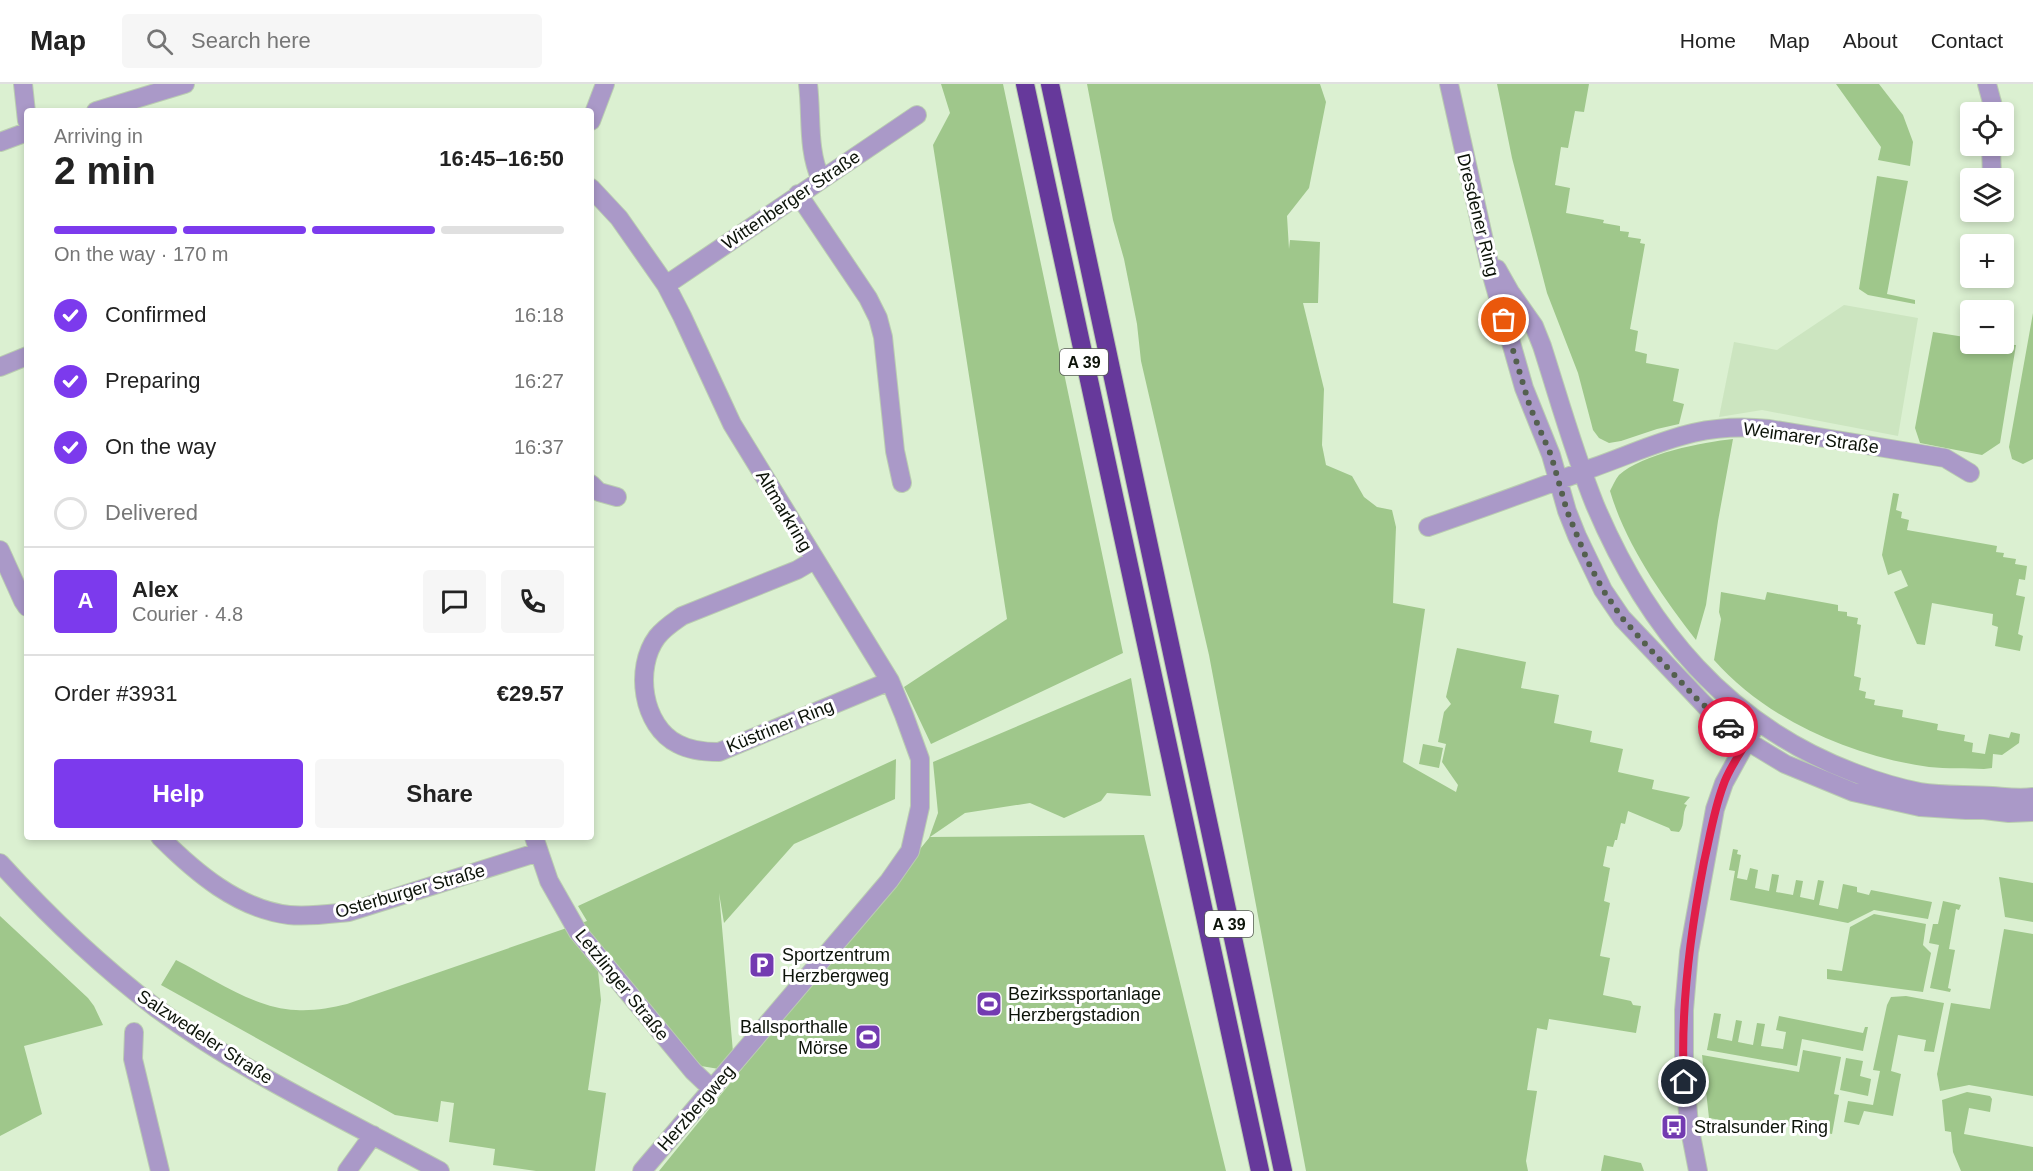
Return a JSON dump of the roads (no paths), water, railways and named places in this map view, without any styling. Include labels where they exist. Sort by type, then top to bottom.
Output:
[{"type":"highway","name":"A 39","points":[[1025,84],[1154,690],[1260,1171]]},
{"type":"highway","name":"A 39","points":[[1050,84],[1283,1171]]},
{"type":"street","points":[[23,84],[26,108]]},
{"type":"street","points":[[106,108],[185,84]]},
{"type":"street","points":[[594,113],[605,84]]},
{"type":"street","points":[[808,84],[811,107],[811,150],[814,165],[821,180]]},
{"type":"street","name":"Dresdener Ring","points":[[1449,84],[1477,213],[1504,320],[1530,407],[1542,430],[1567,511],[1588,562],[1622,618],[1697,699],[1747,741],[1785,764],[1853,792],[1881,800],[1942,809],[2033,812]]},
{"type":"street","name":"Dresdener Ring","points":[[1456,84],[1475,178],[1497,268],[1506,286],[1534,326],[1594,502],[1618,553],[1658,620],[1685,654],[1708,679],[1758,723],[1794,746],[1836,766],[1887,784],[1920,792],[2033,797]]},
{"type":"street","points":[[1987,84],[1992,102]]},
{"type":"street","name":"Wittenberger Straße","points":[[666,285],[917,115]]},
{"type":"street","points":[[0,142],[24,133]]},
{"type":"street","name":"Altmarkring","points":[[594,191],[619,218],[666,285],[732,424],[890,681],[920,759],[920,807],[910,851]]},
{"type":"street","points":[[798,194],[868,298],[878,318],[883,337],[895,451],[902,483]]},
{"type":"street","points":[[0,367],[24,357]]},
{"type":"street","name":"Weimarer Straße","points":[[1583,472],[1673,437],[1710,428],[1744,426],[1945,458],[1970,473]]},
{"type":"street","points":[[1428,527],[1583,472]]},
{"type":"street","points":[[594,487],[599,492],[617,497]]},
{"type":"street","points":[[0,550],[24,603]]},
{"type":"street","name":"Küstriner Ring","points":[[814,560],[797,570],[682,616],[665,627],[648,653],[644,670],[646,695],[654,717],[664,734],[676,743],[691,749],[719,752],[890,681]]},
{"type":"street","points":[[1698,1171],[1689,1129],[1684,1066],[1684,1010],[1689,952],[1715,809],[1724,783],[1758,723]]},
{"type":"street","name":"Osterburger Straße","points":[[163,840],[195,871],[221,889],[265,909],[288,915],[319,916],[350,912],[536,845]]},
{"type":"street","name":"Letzlinger Straße","points":[[536,845],[549,881],[578,932],[693,1071],[712,1089]]},
{"type":"street","name":"Herzbergweg","points":[[642,1171],[889,881],[910,851]]},
{"type":"street","name":"Salzwedeler Straße","points":[[0,863],[35,902],[95,959],[157,1009],[284,1088],[440,1171]]},
{"type":"street","points":[[134,1032],[133,1059],[160,1171]]},
{"type":"street","points":[[347,1171],[374,1135]]},
{"type":"place","name":"Sportzentrum Herzbergweg","points":[[762,965]]},
{"type":"place","name":"Bezirkssportanlage Herzbergstadion","points":[[989,1004]]},
{"type":"place","name":"Ballsporthalle Mörse","points":[[868,1037]]},
{"type":"place","name":"Stralsunder Ring","points":[[1674,1127]]}]
